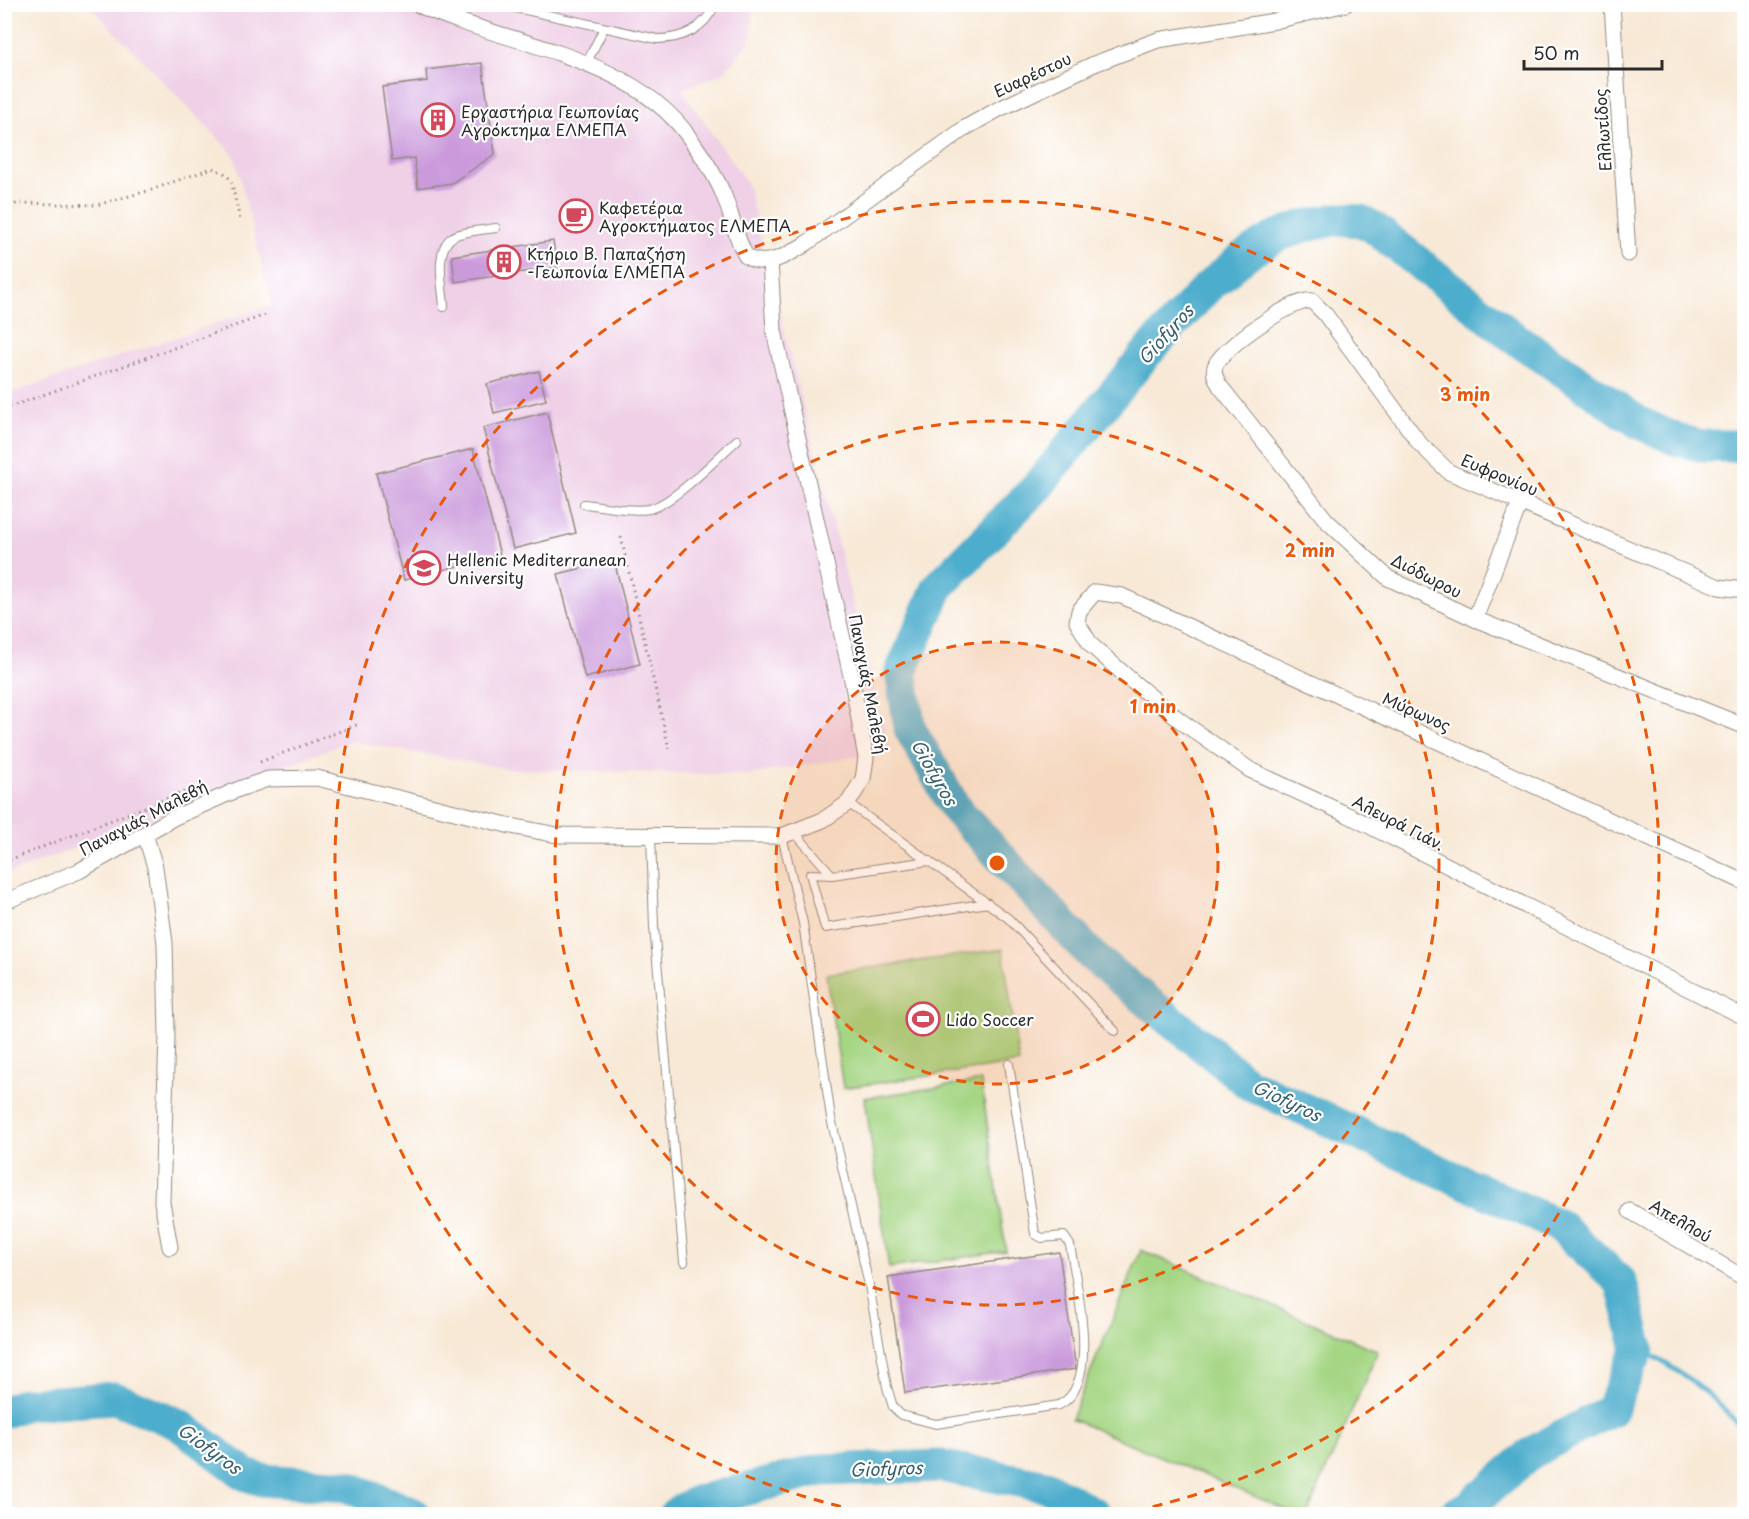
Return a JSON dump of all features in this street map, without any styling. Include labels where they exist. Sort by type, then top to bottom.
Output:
[{"type":"street","points":[[417,4],[480,30],[586,64],[639,89],[678,124],[718,182],[746,256],[763,262],[770,261]]},
{"type":"street","name":"Ευαρέστου","points":[[770,261],[787,255],[807,243],[965,128],[1044,87],[1121,53],[1158,40],[1301,10],[1346,4]]},
{"type":"street","name":"Ελλωτίδος","points":[[1612,4],[1628,254]]},
{"type":"street","name":"Παναγιάς Μαλεβή","points":[[4,902],[79,871],[145,834],[239,789],[268,779],[318,778],[556,835],[788,834],[824,820],[848,803],[863,779],[866,758],[852,680],[774,331],[770,261]]},
{"type":"street","name":"Ευφρονίου","points":[[1307,301],[1317,304],[1420,444],[1441,467],[1719,587],[1744,590]]},
{"type":"street","name":"Διόδωρου","points":[[1307,301],[1279,312],[1224,354],[1215,368],[1216,381],[1326,520],[1372,565],[1404,587],[1475,619],[1744,726]]},
{"type":"street","points":[[1475,619],[1520,502]]},
{"type":"street","name":"Μύρωνος","points":[[1079,611],[1095,592],[1122,596],[1744,882]]},
{"type":"street","name":"Αλευρά Γιάν.","points":[[1079,611],[1077,622],[1092,645],[1167,711],[1250,770],[1348,815],[1744,1017]]},
{"type":"street","points":[[145,834],[155,867],[165,942],[167,1034],[162,1202],[170,1247]]},
{"type":"street","name":"Απελλού","points":[[1630,1211],[1744,1278]]},
{"type":"lane","points":[[498,4],[649,38],[672,39],[698,27],[711,14],[716,4]]},
{"type":"lane","points":[[586,64],[604,28]]},
{"type":"lane","points":[[444,307],[441,255],[446,243],[455,236],[496,228]]},
{"type":"lane","points":[[584,504],[640,509],[657,507],[670,499],[737,440]]},
{"type":"lane","points":[[848,803],[1008,918],[1114,1031]]},
{"type":"lane","points":[[788,834],[832,875]]},
{"type":"lane","points":[[788,834],[831,1118],[868,1285],[887,1387],[893,1407],[901,1415],[916,1420],[936,1424],[1059,1405],[1071,1400],[1080,1383],[1084,1348],[1070,1245],[1064,1236],[1042,1238],[1035,1234],[1009,1064]]},
{"type":"lane","points":[[651,835],[654,927],[684,1262]]},
{"type":"lane","points":[[929,861],[832,875],[810,874],[825,928],[988,903]]},
{"type":"path","points":[[4,209],[18,203],[96,205],[151,190],[212,168],[224,173],[231,180],[240,220]]},
{"type":"path","points":[[4,409],[268,315]]},
{"type":"path","points":[[621,537],[669,749]]},
{"type":"path","points":[[259,763],[359,724]]},
{"type":"path","points":[[4,862],[215,780]]},
{"type":"shaded area","name":"Hellenic Mediterranean University","points":[[89,5],[753,5],[751,40],[724,72],[682,90],[747,183],[890,751],[748,775],[508,769],[350,741],[5,875],[5,395],[272,305],[234,155]]},
{"type":"green space","name":"Lido Soccer","points":[[1003,949],[1019,1063],[843,1088],[826,974]]},
{"type":"green space","points":[[981,1081],[1006,1251],[889,1268],[865,1098]]},
{"type":"green space","points":[[1141,1250],[1378,1351],[1307,1514],[1296,1514],[1071,1419]]},
{"type":"building","name":"Εργαστήρια Γεωπονίας Αγρόκτημα ΕΛΜΕΠΑ","points":[[482,63],[495,154],[452,183],[418,188],[414,158],[392,161],[382,87],[427,81],[426,70]]},
{"type":"building","name":"Κτήριο Β. Παπαζήση -Γεωπονία ΕΛΜΕΠΑ","points":[[553,241],[557,267],[455,282],[452,256]]},
{"type":"building","points":[[539,371],[546,400],[494,413],[487,384]]},
{"type":"building","points":[[547,412],[576,533],[513,549],[483,428]]},
{"type":"building","points":[[473,449],[500,555],[404,580],[376,473]]},
{"type":"building","points":[[614,560],[640,664],[585,678],[558,574]]},
{"type":"building","points":[[1059,1252],[1076,1369],[905,1393],[888,1277]]},
{"type":"waterway","name":"Giofyros","points":[[1455,1514],[1468,1507],[1531,1453],[1611,1410],[1638,1349],[1621,1282],[1560,1226],[1249,1084],[1092,956],[956,809],[910,729],[901,672],[938,587],[1036,488],[1145,355],[1206,289],[1244,256],[1277,236],[1304,226],[1338,219],[1361,221],[1373,227],[1512,336],[1638,422],[1677,440],[1703,446],[1744,446]]},
{"type":"waterway","points":[[1638,1349],[1683,1374],[1696,1384],[1744,1431]]},
{"type":"waterway","name":"Giofyros","points":[[4,1412],[25,1404],[115,1398],[178,1424],[246,1475],[262,1480],[346,1486],[414,1514]]},
{"type":"waterway","name":"Giofyros","points":[[675,1514],[696,1502],[821,1470],[940,1466],[1046,1486],[1095,1514]]},
{"type":"place","name":"Εργαστήρια Γεωπονίας Αγρόκτημα ΕΛΜΕΠΑ","points":[[438,120]]},
{"type":"place","name":"Καφετέρια Αγροκτήματος ΕΛΜΕΠΑ","points":[[576,216]]},
{"type":"place","name":"Κτήριο Β. Παπαζήση -Γεωπονία ΕΛΜΕΠΑ","points":[[504,262]]},
{"type":"place","name":"Hellenic Mediterranean University","points":[[424,568]]},
{"type":"place","name":"Lido Soccer","points":[[923,1019]]}]
